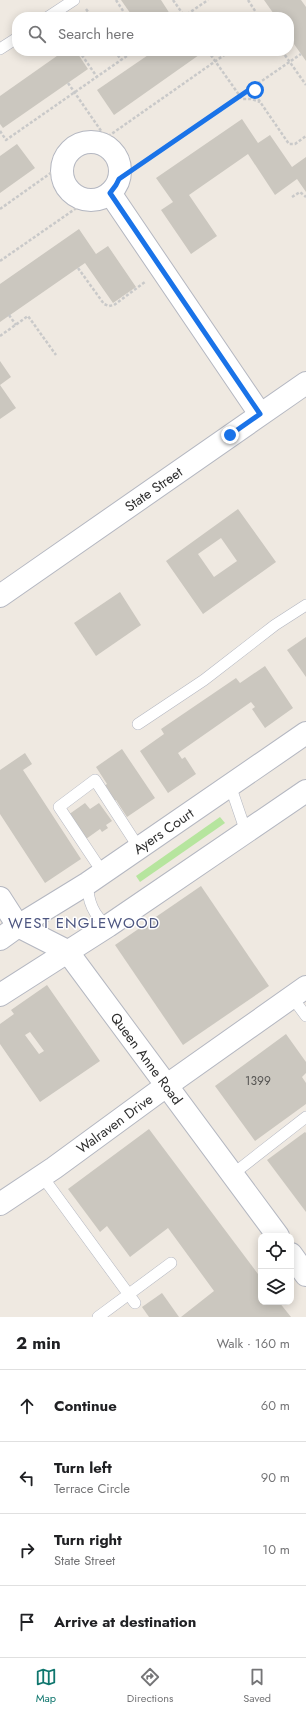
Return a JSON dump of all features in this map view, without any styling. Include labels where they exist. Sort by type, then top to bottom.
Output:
[{"type":"street","points":[[103,140],[117,156],[120,166],[114,186],[102,198],[88,200],[74,195],[67,189],[62,180],[62,165],[67,153],[74,146],[83,142],[103,140]]},
{"type":"street","points":[[114,186],[162,270],[260,414]]},
{"type":"street","name":"State Street","points":[[0,596],[306,382]]},
{"type":"street","name":"Ayers Court","points":[[0,939],[18,926],[96,878],[306,733]]},
{"type":"street","points":[[0,995],[108,926],[306,791]]},
{"type":"street","points":[[0,898],[18,926]]},
{"type":"street","name":"Queen Anne Road","points":[[18,926],[67,951],[276,1233]]},
{"type":"street","name":"Walraven Drive","points":[[0,1204],[42,1176],[299,992]]},
{"type":"street","points":[[294,1258],[306,1275]]},
{"type":"lane","points":[[56,12],[74,0]]},
{"type":"lane","points":[[0,49],[12,41]]},
{"type":"lane","points":[[138,724],[204,680],[275,625],[306,605]]},
{"type":"lane","points":[[108,926],[99,918],[91,905],[88,894],[96,878],[59,807],[95,780],[139,848]]},
{"type":"lane","points":[[230,785],[246,832]]},
{"type":"lane","points":[[299,992],[306,1016]]},
{"type":"lane","points":[[233,1174],[306,1117]]},
{"type":"lane","points":[[42,1176],[132,1298]]},
{"type":"lane","points":[[98,1317],[132,1298],[171,1263]]},
{"type":"path","points":[[116,0],[124,12]]},
{"type":"path","points":[[173,0],[181,12]]},
{"type":"path","points":[[191,12],[208,0]]},
{"type":"path","points":[[248,0],[256,12]]},
{"type":"path","points":[[114,186],[289,61],[301,54]]},
{"type":"path","points":[[82,56],[96,77]]},
{"type":"path","points":[[118,56],[121,60]]},
{"type":"path","points":[[0,131],[6,140],[127,56]]},
{"type":"path","points":[[212,56],[244,100],[251,99],[260,102]]},
{"type":"path","points":[[68,83],[103,140],[222,56]]},
{"type":"path","points":[[286,56],[306,85]]},
{"type":"path","points":[[256,85],[255,93],[260,102],[289,144],[295,144],[306,136]]},
{"type":"path","points":[[0,209],[62,165]]},
{"type":"path","points":[[292,197],[300,192],[306,197]]},
{"type":"path","points":[[0,261],[88,200]]},
{"type":"path","points":[[78,268],[104,304],[109,306],[114,305],[162,270]]},
{"type":"path","points":[[9,316],[16,325]]},
{"type":"path","points":[[0,336],[28,316],[56,355]]},
{"type":"green space","points":[[220,817],[225,823],[140,882],[136,876]]},
{"type":"building","points":[[121,0],[161,0],[169,12],[129,12]]},
{"type":"building","points":[[264,0],[301,0],[306,7],[306,61],[294,44],[294,12],[272,12]]},
{"type":"building","points":[[57,56],[79,56],[88,69],[3,128],[0,124],[0,96]]},
{"type":"building","points":[[147,56],[198,56],[114,115],[97,90]]},
{"type":"building","points":[[242,119],[258,143],[270,135],[292,167],[306,157],[306,192],[297,179],[275,195],[248,154],[189,195],[217,236],[191,254],[161,210],[173,202],[156,178]]},
{"type":"building","points":[[17,144],[35,168],[0,193],[0,156]]},
{"type":"building","points":[[79,229],[96,254],[108,246],[136,287],[113,303],[85,263],[0,322],[0,284]]},
{"type":"building","points":[[0,361],[11,377],[0,385]]},
{"type":"building","points":[[0,385],[16,408],[0,419]]},
{"type":"building","points":[[238,509],[276,562],[203,614],[166,561]],"holes":[[[221,538],[237,561],[214,577],[198,554]]]},
{"type":"building","points":[[120,592],[141,625],[96,656],[74,623]]},
{"type":"building","points":[[306,637],[306,677],[287,650]]},
{"type":"building","points":[[265,666],[293,708],[265,728],[252,709],[255,707],[251,702],[178,753],[182,759],[185,757],[196,774],[168,793],[140,751],[164,734],[161,729],[236,678],[240,683]]},
{"type":"building","points":[[122,749],[155,798],[127,817],[116,800],[112,802],[102,787],[107,784],[96,767]]},
{"type":"building","points":[[25,753],[32,764],[23,770],[81,859],[45,883],[0,814],[0,770]]},
{"type":"building","points":[[85,803],[90,809],[99,803],[112,821],[106,825],[108,828],[102,832],[100,829],[86,839],[68,815]]},
{"type":"building","points":[[201,886],[269,986],[183,1045],[115,945]]},
{"type":"building","points":[[47,985],[100,1061],[40,1102],[0,1044],[0,1024],[14,1014],[11,1010]],"holes":[[[30,1032],[44,1051],[39,1054],[25,1035]]]},
{"type":"building","points":[[286,1034],[306,1062],[306,1073],[302,1077],[306,1083],[306,1104],[255,1141],[215,1086]]},
{"type":"building","points":[[149,1129],[258,1274],[258,1305],[281,1305],[291,1317],[181,1317],[214,1291],[168,1228],[130,1257],[107,1226],[100,1232],[68,1189]]},
{"type":"building","points":[[305,1132],[306,1133],[306,1212],[267,1160]]},
{"type":"building","points":[[162,1293],[179,1317],[149,1317],[142,1307]]},
{"type":"district","name":"WEST ENGLEWOOD","points":[[84,923]]},
{"type":"route","points":[[230,435],[260,414],[110,193],[119,179],[256,85],[255,90]]}]
